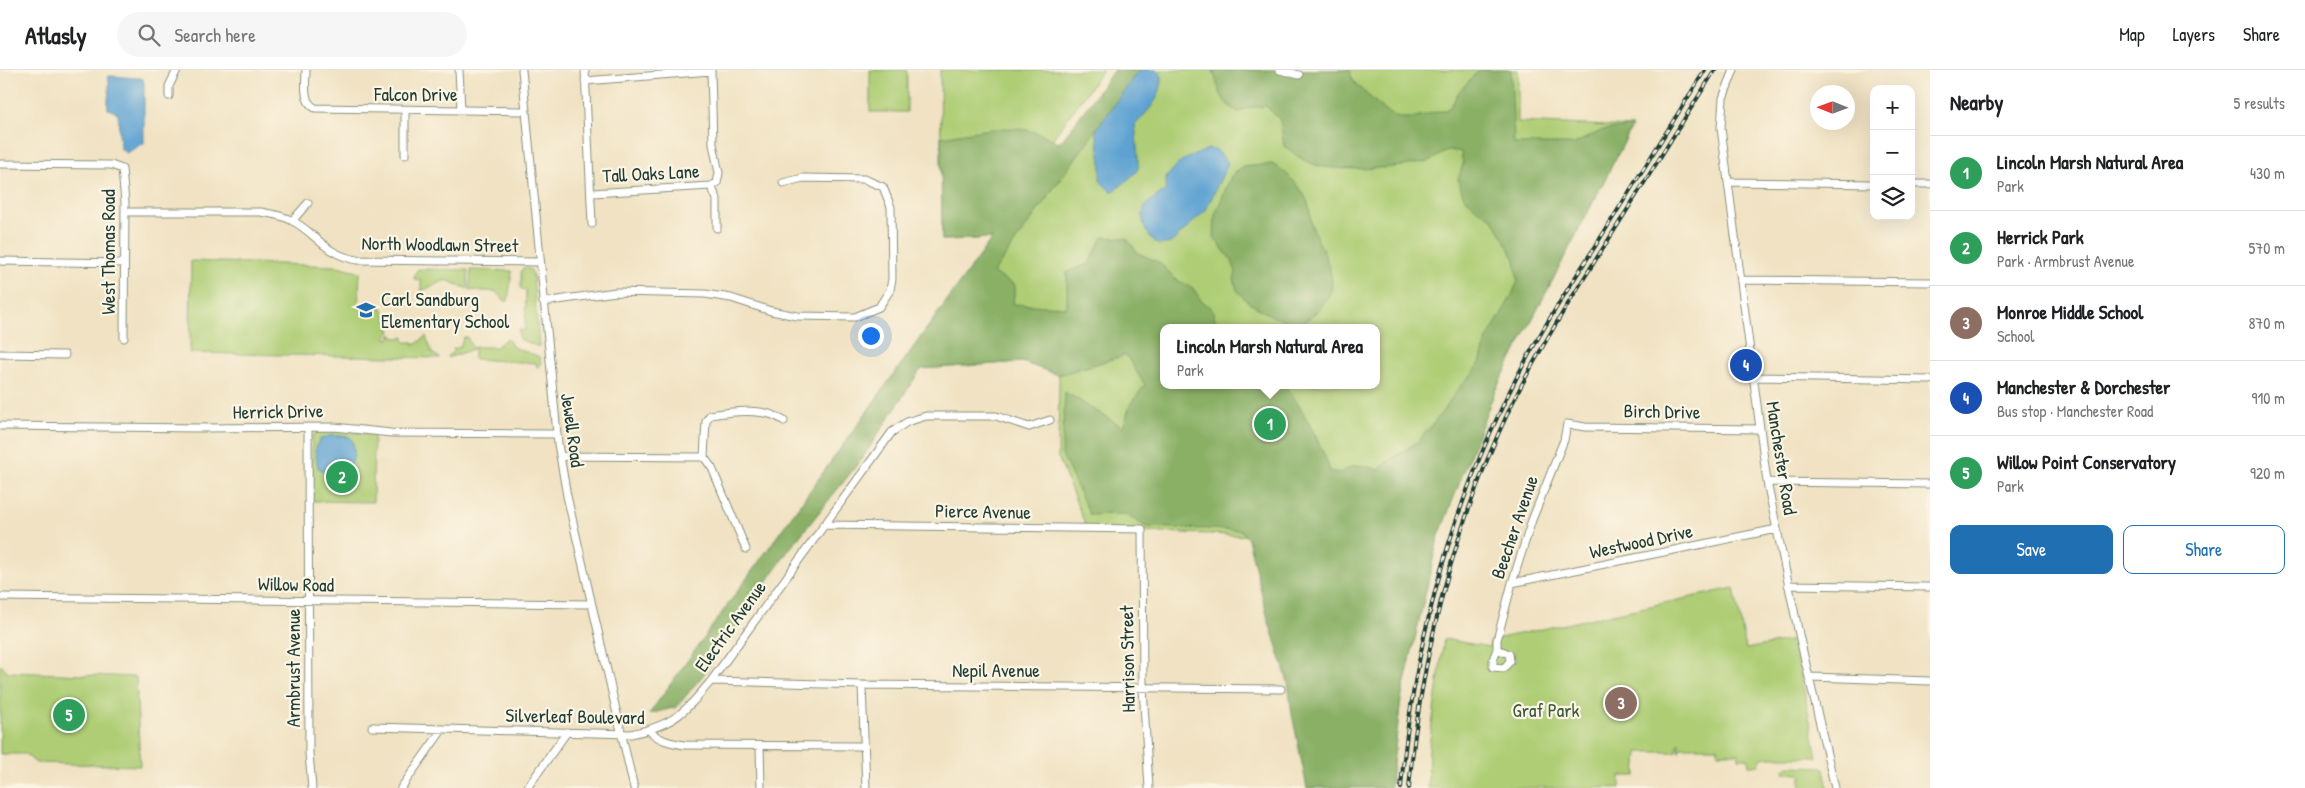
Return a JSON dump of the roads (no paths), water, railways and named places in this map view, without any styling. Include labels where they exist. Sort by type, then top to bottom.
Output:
[{"type":"street","points":[[169,96],[169,86],[177,70]]},
{"type":"street","name":"Falcon Drive","points":[[306,70],[306,99],[309,104],[319,109],[526,111]]},
{"type":"street","points":[[459,70],[462,110]]},
{"type":"street","name":"Jewell Road","points":[[522,70],[556,434],[591,604],[634,788]]},
{"type":"street","points":[[584,70],[592,193],[592,224]]},
{"type":"street","points":[[585,81],[711,70],[713,144],[719,173],[717,183],[711,186],[717,199],[717,228]]},
{"type":"street","points":[[1280,70],[1299,75]]},
{"type":"street","name":"Manchester Road","points":[[1734,70],[1723,98],[1721,120],[1767,482],[1788,585],[1835,788]]},
{"type":"street","points":[[405,111],[405,155]]},
{"type":"street","name":"West Thomas Road","points":[[0,164],[111,165],[120,167],[124,176],[125,212],[124,338]]},
{"type":"street","points":[[543,302],[616,292],[718,296],[776,313],[807,317],[855,317],[868,314],[879,307],[890,290],[892,279],[891,207],[883,187],[864,179],[796,178],[783,184]]},
{"type":"street","points":[[1728,182],[1870,184]]},
{"type":"street","points":[[1915,184],[1930,184]]},
{"type":"street","name":"Tall Oaks Lane","points":[[592,193],[654,191],[711,186]]},
{"type":"street","points":[[292,221],[308,202]]},
{"type":"street","name":"North Woodlawn Street","points":[[125,212],[261,212],[277,215],[292,221],[320,244],[336,254],[350,259],[539,262]]},
{"type":"street","points":[[0,261],[124,263]]},
{"type":"street","points":[[1741,280],[1930,282]]},
{"type":"street","points":[[0,354],[65,355]]},
{"type":"street","points":[[1753,377],[1930,380]]},
{"type":"street","points":[[746,549],[712,468],[704,457],[706,422],[710,415],[766,413],[775,415],[784,422]]},
{"type":"street","name":"Electric Avenue","points":[[649,730],[677,718],[711,681],[892,432],[907,422],[926,416],[990,416],[1029,426],[1050,420]]},
{"type":"street","name":"Birch Drive","points":[[1566,427],[1567,424],[1585,427],[1760,429]]},
{"type":"street","name":"Herrick Drive","points":[[0,426],[334,427],[391,433],[556,434]]},
{"type":"street","name":"Armbrust Avenue","points":[[308,427],[309,753],[312,788]]},
{"type":"street","name":"Beecher Avenue","points":[[1497,649],[1497,640],[1512,583],[1532,520],[1564,440],[1566,427]]},
{"type":"street","points":[[560,456],[704,457]]},
{"type":"street","points":[[1767,482],[1930,484]]},
{"type":"street","name":"Pierce Avenue","points":[[823,525],[1142,529]]},
{"type":"street","name":"Harrison Street","points":[[1142,529],[1143,687],[1149,788]]},
{"type":"street","name":"Westwood Drive","points":[[1512,583],[1777,529]]},
{"type":"street","points":[[1788,585],[1930,587]]},
{"type":"street","name":"Willow Road","points":[[0,597],[591,604]]},
{"type":"street","points":[[1810,677],[1930,681]]},
{"type":"street","name":"Nepil Avenue","points":[[711,681],[862,685],[1281,688]]},
{"type":"street","points":[[862,685],[866,788]]},
{"type":"street","name":"Silverleaf Boulevard","points":[[372,727],[621,734],[649,730],[653,735],[674,744],[864,746]]},
{"type":"street","points":[[401,788],[442,730]]},
{"type":"street","points":[[527,788],[567,732]]},
{"type":"street","points":[[760,746],[762,788]]},
{"type":"water","points":[[1139,70],[1157,70],[1162,76],[1160,91],[1154,103],[1135,125],[1138,169],[1114,191],[1110,191],[1100,181],[1101,162],[1096,130]]},
{"type":"water","points":[[108,77],[143,79],[144,143],[126,153],[120,148],[118,113],[108,109]]},
{"type":"water","points":[[1208,149],[1217,150],[1228,163],[1206,210],[1171,243],[1159,245],[1151,238],[1143,223],[1145,207],[1166,189],[1166,177],[1181,161]]},
{"type":"water","points":[[332,435],[350,437],[354,445],[354,455],[346,471],[329,475],[318,468],[315,450],[319,440]]},
{"type":"railway","points":[[1401,788],[1406,738],[1423,640],[1449,542],[1484,448],[1504,403],[1547,322],[1705,70]]},
{"type":"railway","points":[[1409,788],[1422,690],[1443,593],[1457,545],[1491,451],[1511,406],[1557,322],[1715,70]]},
{"type":"place","name":"Carl Sandburg Elementary School","points":[[366,310]]},
{"type":"place","name":"Manchester & Dorchester","points":[[1746,365]]},
{"type":"place","name":"Lincoln Marsh Natural Area","points":[[1270,424]]},
{"type":"place","name":"Herrick Park","points":[[342,477]]},
{"type":"place","name":"Monroe Middle School","points":[[1621,703]]},
{"type":"place","name":"Willow Point Conservatory","points":[[69,715]]},
{"type":"park label","name":"Graf Park","points":[[1546,710]]}]
